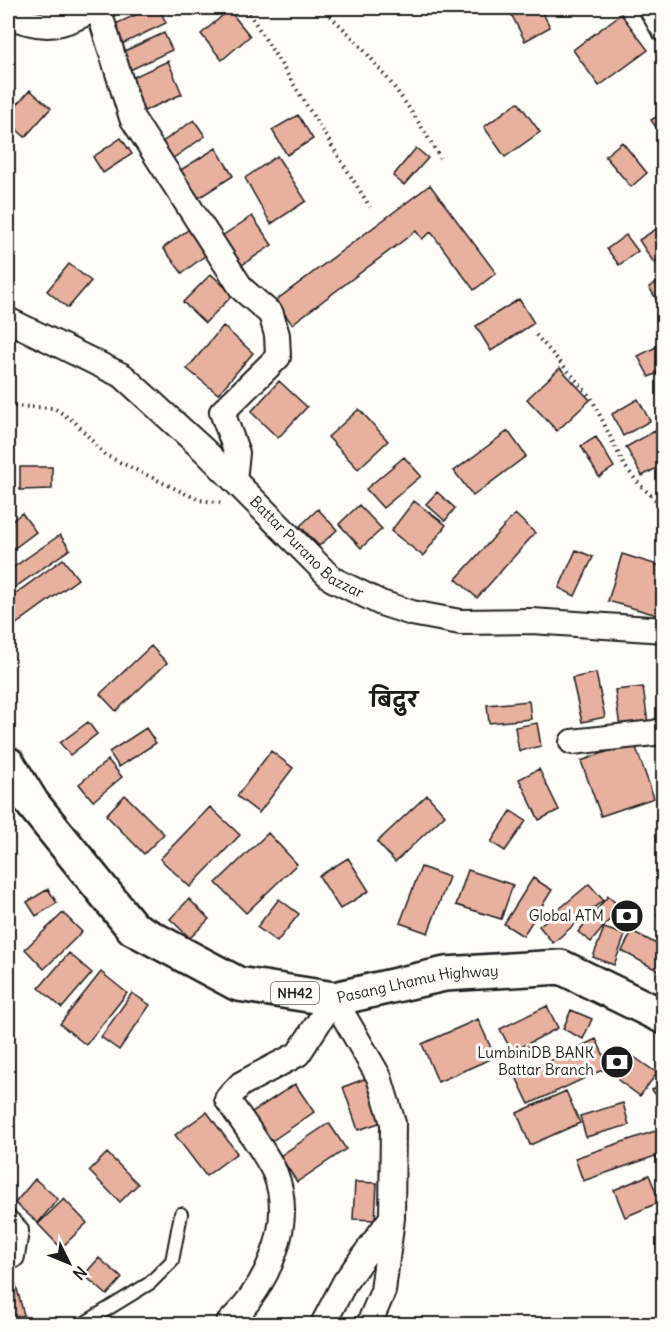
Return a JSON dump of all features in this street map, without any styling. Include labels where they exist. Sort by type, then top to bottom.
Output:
[{"type":"main road","name":"Pasang Lhamu Highway","points":[[8,764],[32,803],[133,928],[238,984],[334,999],[445,974],[561,967],[663,1017]]},
{"type":"street","points":[[8,15],[30,25],[63,24],[97,8],[132,118],[242,289],[271,314],[277,335],[278,357],[222,412],[237,453],[234,480]]},
{"type":"street","points":[[651,8],[663,30]]},
{"type":"street","name":"Battar Purano Bazzar","points":[[8,320],[123,376],[234,480],[332,579],[381,603],[412,613],[460,622],[532,621],[663,630]]},
{"type":"street","points":[[572,742],[663,730]]},
{"type":"street","points":[[228,1324],[238,1315],[275,1257],[282,1216],[275,1174],[227,1099],[241,1084],[298,1054],[334,999],[379,1077],[393,1123],[392,1218],[382,1291],[369,1324]]},
{"type":"street","points":[[323,1324],[345,1282],[392,1218]]},
{"type":"street","points":[[8,1223],[16,1231],[12,1256],[8,1258]]},
{"type":"lane","points":[[84,1324],[150,1283],[172,1261],[182,1214]]},
{"type":"path","points":[[246,8],[370,207]]},
{"type":"path","points":[[321,8],[354,36],[429,137],[440,158]]},
{"type":"path","points":[[536,335],[591,397],[624,465],[639,484],[660,504],[663,514]]},
{"type":"path","points":[[8,406],[54,408],[75,422],[105,455],[199,500],[261,508]]},
{"type":"building","points":[[151,8],[159,8],[166,23],[122,44],[113,25]]},
{"type":"building","points":[[508,8],[540,8],[550,27],[525,41]]},
{"type":"building","points":[[229,10],[250,36],[222,60],[201,34]]},
{"type":"building","points":[[621,14],[648,50],[599,86],[573,50]]},
{"type":"building","points":[[164,33],[172,50],[128,71],[120,53]]},
{"type":"building","points":[[168,61],[182,94],[144,111],[129,79]]},
{"type":"building","points":[[30,90],[51,108],[25,137],[8,122],[8,115]]},
{"type":"building","points":[[518,102],[540,132],[505,157],[484,127]]},
{"type":"building","points":[[664,112],[664,133],[661,134],[651,120]]},
{"type":"building","points":[[298,115],[313,139],[287,155],[272,130]]},
{"type":"building","points":[[194,120],[205,136],[169,161],[158,145]]},
{"type":"building","points":[[121,138],[132,154],[103,173],[93,157]]},
{"type":"building","points":[[622,142],[647,173],[631,187],[605,156]]},
{"type":"building","points":[[216,148],[233,176],[197,199],[179,171]]},
{"type":"building","points":[[416,148],[428,158],[404,185],[393,176]]},
{"type":"building","points":[[277,156],[306,201],[271,224],[245,178]]},
{"type":"building","points":[[430,185],[496,273],[474,290],[431,232],[422,239],[416,231],[292,324],[275,301]]},
{"type":"building","points":[[252,216],[272,245],[242,265],[222,236]]},
{"type":"building","points":[[664,224],[664,257],[654,263],[639,240]]},
{"type":"building","points":[[192,227],[210,252],[182,273],[163,248]]},
{"type":"building","points":[[626,235],[638,251],[619,265],[607,249]]},
{"type":"building","points":[[69,264],[91,281],[68,308],[47,291]]},
{"type":"building","points":[[211,274],[233,295],[205,323],[183,302]]},
{"type":"building","points":[[664,279],[664,312],[649,287]]},
{"type":"building","points":[[519,299],[534,323],[491,351],[476,326]]},
{"type":"building","points":[[223,326],[253,353],[218,394],[187,369]]},
{"type":"building","points":[[664,343],[664,370],[649,377],[638,356]]},
{"type":"building","points":[[560,368],[590,400],[557,431],[527,399]]},
{"type":"building","points":[[279,381],[307,407],[278,438],[251,412]]},
{"type":"building","points":[[638,399],[650,421],[623,436],[612,414]]},
{"type":"building","points":[[359,409],[388,441],[358,469],[328,437]]},
{"type":"building","points":[[508,431],[526,456],[473,496],[454,471]]},
{"type":"building","points":[[655,431],[664,446],[664,464],[642,476],[626,447]]},
{"type":"building","points":[[596,437],[614,467],[599,477],[581,446]]},
{"type":"building","points":[[404,457],[421,476],[383,508],[366,489]]},
{"type":"building","points":[[20,467],[52,467],[52,489],[20,490]]},
{"type":"building","points":[[437,492],[455,508],[445,521],[426,504]]},
{"type":"building","points":[[414,501],[446,525],[423,556],[391,531]]},
{"type":"building","points":[[359,505],[382,529],[361,548],[339,524]]},
{"type":"building","points":[[318,509],[337,530],[319,546],[300,526]]},
{"type":"building","points":[[22,513],[36,532],[8,553],[8,524]]},
{"type":"building","points":[[515,514],[535,533],[477,598],[456,579]]},
{"type":"building","points":[[60,535],[70,549],[8,592],[8,571]]},
{"type":"building","points":[[576,550],[593,557],[575,596],[559,588]]},
{"type":"building","points":[[622,554],[664,567],[664,617],[608,601]]},
{"type":"building","points":[[63,559],[78,579],[8,630],[8,599]]},
{"type":"building","points":[[151,646],[167,663],[116,711],[100,694]]},
{"type":"building","points":[[596,673],[605,717],[582,722],[572,678]]},
{"type":"building","points":[[643,687],[649,731],[621,735],[615,690]]},
{"type":"building","points":[[529,701],[531,719],[489,723],[487,705]]},
{"type":"building","points":[[88,722],[97,734],[70,755],[60,743]]},
{"type":"building","points":[[537,723],[541,746],[519,751],[515,727]]},
{"type":"building","points":[[146,728],[156,743],[119,767],[109,752]]},
{"type":"building","points":[[634,742],[654,798],[601,816],[581,761]]},
{"type":"building","points":[[271,751],[293,768],[259,813],[237,796]]},
{"type":"building","points":[[108,760],[122,777],[93,801],[79,784]]},
{"type":"building","points":[[539,769],[559,810],[539,820],[519,779]]},
{"type":"building","points":[[125,795],[164,834],[144,854],[106,815]]},
{"type":"building","points":[[427,795],[445,815],[395,862],[377,842]]},
{"type":"building","points":[[210,807],[240,835],[190,887],[160,859]]},
{"type":"building","points":[[511,811],[526,821],[505,851],[491,842]]},
{"type":"building","points":[[268,833],[297,864],[246,913],[216,883]]},
{"type":"building","points":[[348,858],[369,891],[340,909],[319,876]]},
{"type":"building","points":[[421,867],[449,877],[428,933],[400,923]]},
{"type":"building","points":[[468,870],[513,885],[501,919],[456,905]]},
{"type":"building","points":[[533,878],[552,890],[523,936],[504,924]]},
{"type":"building","points":[[589,884],[603,900],[553,943],[539,926]]},
{"type":"building","points":[[48,889],[57,903],[36,916],[27,902]]},
{"type":"building","points":[[608,896],[620,907],[591,942],[578,932]]},
{"type":"building","points":[[189,899],[209,919],[190,938],[170,919]]},
{"type":"building","points":[[279,899],[299,914],[277,942],[257,927]]},
{"type":"building","points":[[664,911],[664,933],[657,914]]},
{"type":"building","points":[[63,913],[82,932],[44,969],[25,949]]},
{"type":"building","points":[[604,928],[625,935],[614,965],[593,957]]},
{"type":"building","points":[[632,931],[664,948],[664,974],[622,951]]},
{"type":"building","points":[[69,953],[92,973],[62,1008],[39,988]]},
{"type":"building","points":[[101,972],[127,993],[86,1045],[60,1024]]},
{"type":"building","points":[[132,993],[150,1005],[119,1050],[101,1037]]},
{"type":"building","points":[[547,1006],[558,1028],[512,1052],[500,1029]]},
{"type":"building","points":[[571,1010],[592,1019],[583,1039],[563,1029]]},
{"type":"building","points":[[478,1019],[495,1057],[438,1082],[422,1044]]},
{"type":"building","points":[[596,1039],[609,1067],[529,1104],[516,1077]]},
{"type":"building","points":[[634,1057],[657,1073],[640,1096],[618,1080]]},
{"type":"building","points":[[367,1078],[382,1122],[358,1130],[343,1087]]},
{"type":"building","points":[[664,1081],[664,1104],[663,1104],[652,1090]]},
{"type":"building","points":[[295,1084],[314,1112],[266,1145],[246,1116]]},
{"type":"building","points":[[566,1091],[580,1123],[530,1145],[517,1113]]},
{"type":"building","points":[[623,1103],[629,1125],[586,1137],[580,1116]]},
{"type":"building","points":[[207,1112],[237,1153],[206,1176],[175,1135]]},
{"type":"building","points":[[329,1123],[346,1149],[297,1182],[280,1156]]},
{"type":"building","points":[[661,1129],[664,1153],[583,1181],[575,1158]]},
{"type":"building","points":[[107,1153],[138,1184],[120,1202],[89,1171]]},
{"type":"building","points":[[664,1155],[664,1176],[656,1157]]},
{"type":"building","points":[[649,1175],[660,1202],[625,1217],[614,1190]]},
{"type":"building","points":[[35,1179],[58,1199],[38,1223],[15,1203]]},
{"type":"building","points":[[355,1182],[377,1183],[375,1220],[353,1219]]},
{"type":"building","points":[[64,1199],[87,1223],[61,1248],[38,1224]]},
{"type":"building","points":[[99,1258],[122,1278],[107,1295],[84,1275]]},
{"type":"building","points":[[14,1278],[24,1315],[8,1319],[8,1280]]},
{"type":"place","name":"Global ATM","points":[[627,916]]},
{"type":"place","name":"LumbiniDB BANK Battar Branch","points":[[617,1062]]},
{"type":"district","name":"बिदुर","points":[[394,700]]}]
